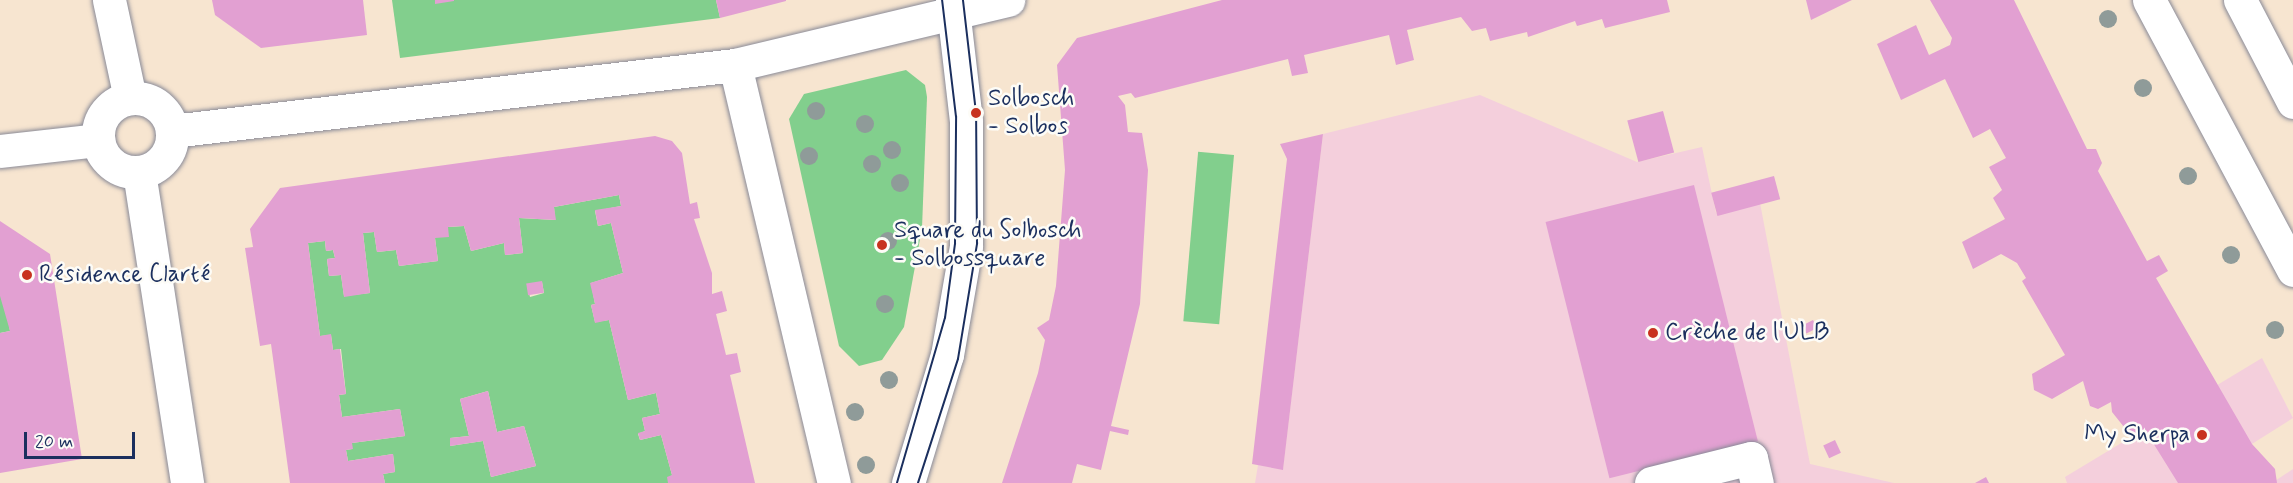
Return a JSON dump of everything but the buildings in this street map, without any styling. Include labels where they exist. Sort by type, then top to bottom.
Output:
[{"type":"street","points":[[109,0],[130,98]]},
{"type":"street","points":[[172,131],[735,65],[953,7],[1008,0]]},
{"type":"street","points":[[2150,0],[2293,270]]},
{"type":"street","points":[[2240,0],[2293,102]]},
{"type":"street","points":[[908,483],[947,355],[966,246],[966,121],[953,7]]},
{"type":"street","points":[[735,65],[834,483]]},
{"type":"street","points":[[130,98],[158,106],[172,131],[167,154],[139,172],[108,161],[98,140],[109,108],[130,98]]},
{"type":"street","points":[[0,151],[98,140]]},
{"type":"street","points":[[139,172],[187,483]]},
{"type":"street","points":[[1651,483],[1751,458],[1757,483]]},
{"type":"shaded area","points":[[1480,95],[1637,162],[1702,147],[1716,213],[1760,203],[1810,464],[1894,483],[1255,483],[1258,465],[1283,469],[1323,134]]},
{"type":"shaded area","points":[[2262,358],[2293,418],[2190,483],[2067,483],[2065,477]]},
{"type":"shaded area","points":[[2293,469],[2293,483],[2272,483]]},
{"type":"green space","points":[[392,0],[716,0],[720,18],[400,58]]},
{"type":"green space","points":[[906,70],[925,85],[927,97],[922,228],[904,327],[882,360],[859,366],[839,346],[789,119],[804,94]]},
{"type":"green space","points":[[1198,152],[1234,155],[1219,324],[1183,321]]},
{"type":"green space","points":[[619,195],[621,206],[595,211],[598,226],[611,223],[623,273],[591,283],[595,304],[591,305],[595,322],[609,320],[628,400],[656,393],[660,414],[642,418],[645,431],[638,434],[640,440],[661,435],[672,475],[668,483],[385,483],[383,474],[395,472],[393,454],[348,461],[346,450],[352,449],[352,443],[405,436],[400,409],[342,417],[339,395],[346,394],[341,349],[333,350],[331,335],[320,336],[308,243],[325,241],[326,251],[333,250],[335,258],[327,259],[329,276],[341,275],[344,296],[370,293],[363,233],[374,232],[377,252],[396,250],[399,266],[438,261],[435,238],[448,227],[464,226],[471,251],[504,243],[505,255],[523,253],[519,218],[555,220],[554,207]],"holes":[[[542,282],[544,293],[530,297],[527,285]],[[488,391],[497,432],[524,426],[536,466],[491,477],[483,441],[450,446],[450,438],[469,436],[460,399]]]},
{"type":"green space","points":[[4,295],[10,331],[0,333],[0,296]]},
{"type":"tram line","points":[[897,483],[945,318],[955,244],[956,117],[942,0]]},
{"type":"tram line","points":[[918,483],[958,359],[977,244],[976,113],[963,0]]},
{"type":"place","name":"Solbosch - Solbos","points":[[976,113]]},
{"type":"place","name":"Square du Solbosch - Solbossquare","points":[[882,245]]},
{"type":"place","name":"Résidence Clarté","points":[[27,275]]},
{"type":"place","name":"Crèche de l'ULB","points":[[1653,333]]},
{"type":"place","name":"My Sherpa","points":[[2202,435]]}]
